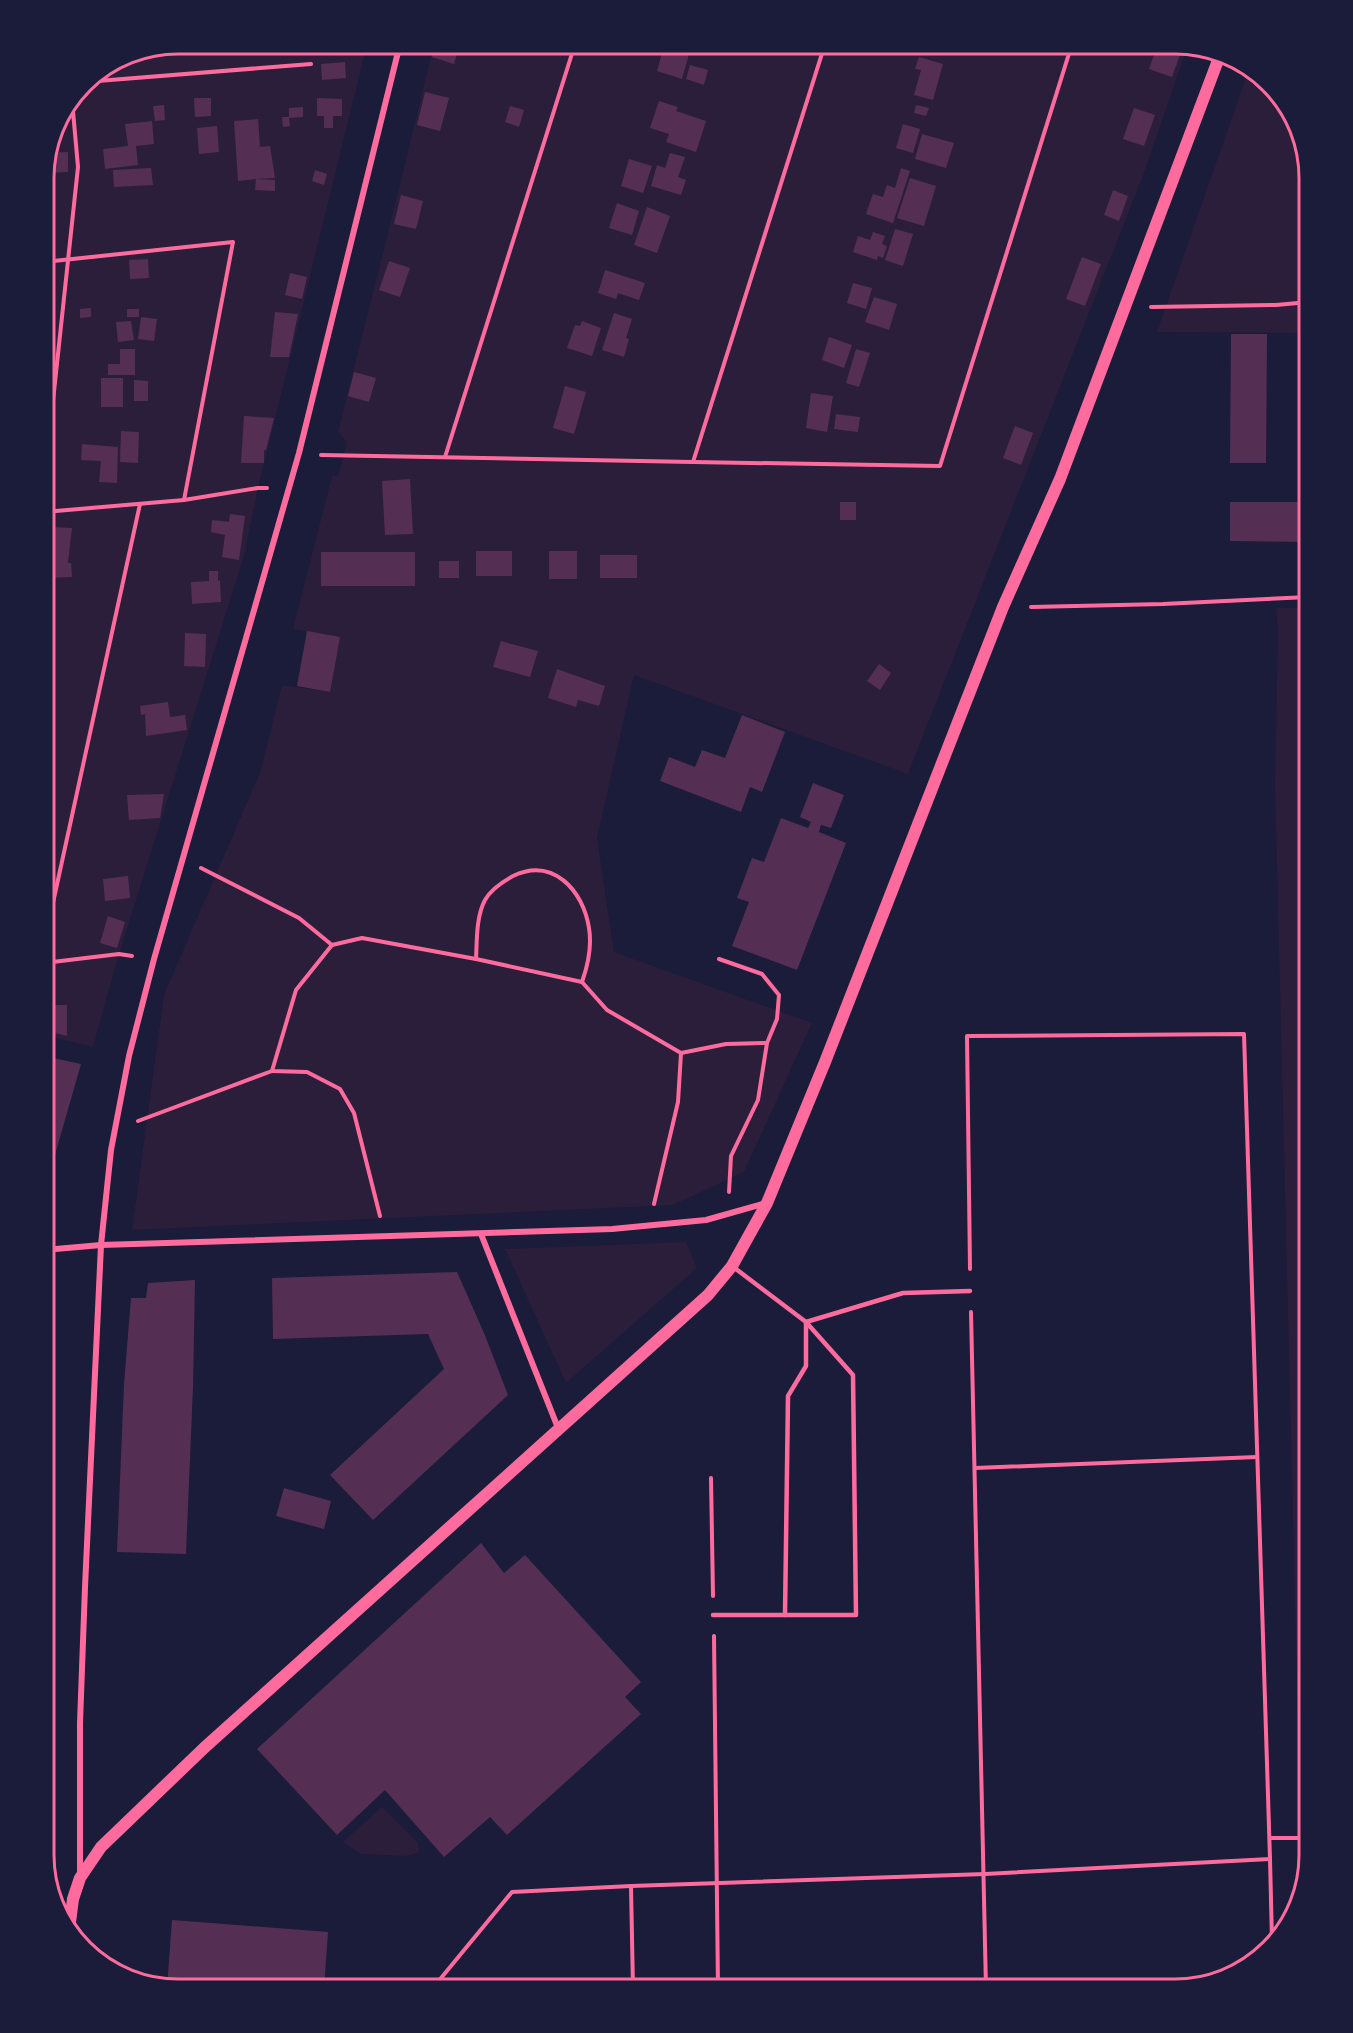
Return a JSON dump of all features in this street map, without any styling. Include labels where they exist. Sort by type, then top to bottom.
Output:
[{"type":"main road","points":[[71,1917],[73,1899],[80,1878],[101,1847],[158,1791],[708,1294],[732,1266],[767,1203],[825,1062],[1003,607],[1060,479],[1218,62]]},
{"type":"street","points":[[80,1878],[80,1724],[100,1245],[115,1129],[132,1045],[299,453],[397,54]]},
{"type":"street","points":[[54,1249],[100,1245],[612,1229],[706,1220],[767,1203]]},
{"type":"street","points":[[481,1234],[558,1428]]},
{"type":"lane","points":[[713,1615],[856,1615],[853,1375],[806,1322],[732,1266]]},
{"type":"lane","points":[[806,1322],[903,1293],[970,1291]]},
{"type":"lane","points":[[785,1615],[788,1396],[806,1366],[806,1322]]},
{"type":"path","points":[[445,456],[572,54]]},
{"type":"path","points":[[693,462],[822,54]]},
{"type":"path","points":[[343,456],[940,466],[1069,54]]},
{"type":"path","points":[[102,81],[311,64]]},
{"type":"path","points":[[54,391],[78,167],[73,112]]},
{"type":"path","points":[[54,261],[233,242],[184,500]]},
{"type":"path","points":[[1125,308],[1299,303]]},
{"type":"path","points":[[54,511],[184,500],[258,488]]},
{"type":"path","points":[[54,898],[140,504]]},
{"type":"path","points":[[1003,607],[1163,604],[1299,598]]},
{"type":"path","points":[[183,858],[299,918],[332,945]]},
{"type":"path","points":[[476,959],[479,920],[485,900],[500,882],[519,873],[538,871],[555,873],[572,887],[590,928],[588,965],[582,982]]},
{"type":"path","points":[[272,1071],[296,990],[332,945],[362,938],[582,982],[607,1010],[681,1053],[726,1044],[767,1043]]},
{"type":"path","points":[[54,962],[119,954]]},
{"type":"path","points":[[719,959],[762,974],[779,995],[777,1019],[767,1043],[758,1100],[731,1156],[729,1214]]},
{"type":"path","points":[[986,1979],[970,1291],[967,1036],[1244,1034],[1272,1932]]},
{"type":"path","points":[[649,1225],[678,1102],[681,1053]]},
{"type":"path","points":[[115,1129],[272,1071],[307,1072],[340,1089],[354,1113],[385,1236]]},
{"type":"path","points":[[975,1468],[1257,1457]]},
{"type":"path","points":[[711,1478],[718,1979]]},
{"type":"path","points":[[1270,1838],[1299,1838]]},
{"type":"path","points":[[440,1979],[512,1892],[985,1874],[1270,1859]]},
{"type":"path","points":[[631,1886],[633,1979]]},
{"type":"shaded area","points":[[178,54],[365,54],[258,488],[244,556],[119,954],[93,1047],[54,1037],[54,170],[58,146],[75,109],[90,90],[123,67],[146,58]]},
{"type":"shaded area","points":[[432,54],[1185,54],[1145,170],[908,774],[634,675],[597,838],[614,952],[812,1023],[744,1172],[673,1205],[132,1230],[164,995],[261,770],[282,685],[330,692],[339,637],[293,629],[332,476],[338,476],[347,442],[338,432]]},
{"type":"shaded area","points":[[1246,77],[1263,90],[1273,103],[1290,131],[1295,146],[1299,178],[1299,333],[1157,332]]},
{"type":"shaded area","points":[[1276,608],[1299,608],[1299,1763],[1275,784],[1278,629]]},
{"type":"shaded area","points":[[686,1242],[697,1268],[566,1383],[505,1249]]},
{"type":"shaded area","points":[[382,1807],[418,1843],[419,1852],[408,1856],[361,1854],[343,1842]]},
{"type":"building","points":[[433,54],[457,54],[454,64],[432,57]]},
{"type":"building","points":[[662,54],[689,54],[682,79],[657,71]]},
{"type":"building","points":[[1154,54],[1180,54],[1172,77],[1149,69]]},
{"type":"building","points":[[919,57],[943,64],[933,100],[914,95],[921,70],[915,69]]},
{"type":"building","points":[[345,62],[346,78],[322,80],[321,64]]},
{"type":"building","points":[[690,65],[708,70],[704,85],[686,79]]},
{"type":"building","points":[[425,92],[449,98],[440,131],[417,125]]},
{"type":"building","points":[[194,98],[211,98],[211,116],[195,117]]},
{"type":"building","points":[[317,98],[342,99],[342,116],[333,116],[333,128],[324,128],[324,116],[317,116]]},
{"type":"building","points":[[659,101],[678,107],[676,111],[706,121],[696,152],[666,142],[669,134],[650,128]]},
{"type":"building","points":[[164,105],[165,120],[155,121],[153,106]]},
{"type":"building","points":[[916,105],[929,108],[926,116],[914,113]]},
{"type":"building","points":[[510,106],[524,110],[519,127],[505,122]]},
{"type":"building","points":[[303,107],[303,117],[289,118],[289,108]]},
{"type":"building","points":[[1134,108],[1155,115],[1144,146],[1123,139]]},
{"type":"building","points":[[282,117],[289,117],[290,126],[283,127]]},
{"type":"building","points":[[258,119],[260,147],[270,146],[275,178],[238,181],[234,121]]},
{"type":"building","points":[[152,121],[154,144],[136,146],[138,165],[105,169],[103,149],[128,146],[125,124]]},
{"type":"building","points":[[903,124],[920,129],[913,153],[896,148]]},
{"type":"building","points":[[217,126],[219,152],[199,154],[197,128]]},
{"type":"building","points":[[922,134],[954,143],[946,168],[915,159]]},
{"type":"building","points":[[68,152],[68,172],[54,173],[57,153]]},
{"type":"building","points":[[670,153],[685,157],[678,177],[686,180],[681,195],[651,186],[657,165],[665,168]]},
{"type":"building","points":[[629,159],[652,166],[643,193],[621,186]]},
{"type":"building","points":[[151,168],[153,185],[114,187],[113,170]]},
{"type":"building","points":[[901,168],[910,171],[893,223],[866,214],[873,194],[883,197],[887,185],[895,188]]},
{"type":"building","points":[[315,170],[327,174],[324,185],[312,181]]},
{"type":"building","points":[[910,178],[936,186],[924,226],[897,218]]},
{"type":"building","points":[[256,179],[275,180],[275,191],[255,190]]},
{"type":"building","points":[[1113,190],[1128,196],[1119,221],[1104,215]]},
{"type":"building","points":[[401,195],[423,201],[416,229],[394,224]]},
{"type":"building","points":[[617,203],[639,211],[632,235],[609,228]]},
{"type":"building","points":[[647,207],[670,216],[657,253],[634,245]]},
{"type":"building","points":[[895,229],[913,234],[903,266],[885,260]]},
{"type":"building","points":[[873,232],[885,236],[882,244],[887,246],[883,258],[878,256],[877,260],[853,252],[858,236],[870,240]]},
{"type":"building","points":[[1082,257],[1101,264],[1085,306],[1066,299]]},
{"type":"building","points":[[148,259],[149,278],[130,279],[129,260]]},
{"type":"building","points":[[389,261],[410,268],[400,297],[379,290]]},
{"type":"building","points":[[605,270],[645,283],[639,300],[618,293],[616,299],[598,293]]},
{"type":"building","points":[[290,273],[307,277],[302,299],[285,295]]},
{"type":"building","points":[[853,283],[872,288],[866,309],[847,303]]},
{"type":"building","points":[[874,297],[897,304],[889,330],[865,322]]},
{"type":"building","points":[[91,308],[91,317],[80,318],[80,309]]},
{"type":"building","points":[[127,309],[139,309],[139,317],[127,317]]},
{"type":"building","points":[[275,312],[298,314],[289,357],[270,357]]},
{"type":"building","points":[[614,313],[632,319],[626,338],[629,339],[624,357],[602,350]]},
{"type":"building","points":[[141,317],[157,319],[154,341],[138,339]]},
{"type":"building","points":[[131,321],[134,340],[118,342],[116,322]]},
{"type":"building","points":[[582,321],[601,328],[592,356],[567,348],[575,325],[580,326]]},
{"type":"building","points":[[1231,334],[1267,334],[1266,463],[1230,463]]},
{"type":"building","points":[[829,337],[852,345],[844,368],[822,360]]},
{"type":"building","points":[[120,349],[135,349],[135,375],[108,375],[108,364],[120,364]]},
{"type":"building","points":[[856,349],[870,353],[859,387],[846,383]]},
{"type":"building","points":[[354,372],[376,378],[369,402],[348,396]]},
{"type":"building","points":[[101,378],[123,378],[123,407],[101,407]]},
{"type":"building","points":[[134,380],[148,381],[148,401],[134,401]]},
{"type":"building","points":[[565,386],[586,392],[574,434],[553,428]]},
{"type":"building","points":[[811,393],[833,396],[827,432],[806,428]]},
{"type":"building","points":[[836,414],[860,417],[858,432],[834,429]]},
{"type":"building","points":[[244,416],[274,418],[266,450],[264,450],[264,463],[241,463]]},
{"type":"building","points":[[1015,426],[1033,433],[1021,465],[1003,458]]},
{"type":"building","points":[[121,431],[139,432],[138,463],[120,462]]},
{"type":"building","points":[[82,444],[118,447],[117,483],[99,482],[101,461],[81,460]]},
{"type":"building","points":[[410,479],[413,534],[385,535],[382,481]]},
{"type":"building","points":[[840,502],[856,502],[856,520],[840,520]]},
{"type":"building","points":[[1230,502],[1299,502],[1299,542],[1230,541]]},
{"type":"building","points":[[230,514],[245,516],[239,560],[222,557],[225,535],[211,532],[212,520],[229,522]]},
{"type":"building","points":[[54,527],[72,528],[68,563],[71,563],[72,577],[54,578]]},
{"type":"building","points":[[476,551],[512,551],[512,576],[476,576]]},
{"type":"building","points":[[549,551],[577,551],[577,579],[549,579]]},
{"type":"building","points":[[321,552],[415,552],[415,586],[321,586]]},
{"type":"building","points":[[600,555],[637,555],[637,578],[600,578]]},
{"type":"building","points":[[439,561],[459,561],[459,578],[439,578]]},
{"type":"building","points":[[209,571],[218,571],[221,602],[192,604],[191,582],[209,581]]},
{"type":"building","points":[[307,631],[340,637],[330,692],[297,686]]},
{"type":"building","points":[[185,633],[206,634],[205,667],[184,666]]},
{"type":"building","points":[[501,641],[538,651],[530,677],[493,667]]},
{"type":"building","points":[[879,664],[891,673],[880,690],[867,681]]},
{"type":"building","points":[[557,669],[605,686],[599,706],[578,700],[576,707],[548,698]]},
{"type":"building","points":[[168,702],[170,717],[185,715],[187,730],[146,736],[145,714],[141,715],[140,706]]},
{"type":"building","points":[[742,715],[785,732],[762,792],[750,787],[741,812],[660,781],[669,757],[695,767],[702,750],[725,758]]},
{"type":"building","points":[[813,783],[844,795],[831,828],[821,825],[819,832],[846,843],[797,970],[732,946],[749,902],[737,898],[752,858],[764,862],[781,818],[808,828],[811,822],[800,817]]},
{"type":"building","points":[[164,794],[160,818],[129,820],[127,795]]},
{"type":"building","points":[[128,876],[130,898],[105,901],[103,879]]},
{"type":"building","points":[[108,916],[125,922],[117,948],[100,943]]},
{"type":"building","points":[[54,1005],[67,1005],[67,1036],[54,1033]]},
{"type":"building","points":[[54,1058],[81,1064],[54,1158]]},
{"type":"building","points":[[457,1272],[508,1395],[373,1520],[330,1475],[444,1369],[428,1334],[273,1339],[272,1278]]},
{"type":"building","points":[[195,1280],[186,1554],[117,1552],[124,1384],[131,1298],[146,1298],[148,1283]]},
{"type":"building","points":[[284,1488],[331,1501],[324,1529],[276,1516]]},
{"type":"building","points":[[481,1543],[504,1573],[525,1555],[641,1682],[625,1697],[641,1714],[507,1835],[490,1817],[444,1857],[385,1790],[337,1835],[257,1749]]},
{"type":"building","points":[[172,1920],[328,1932],[325,1979],[168,1979]]}]
